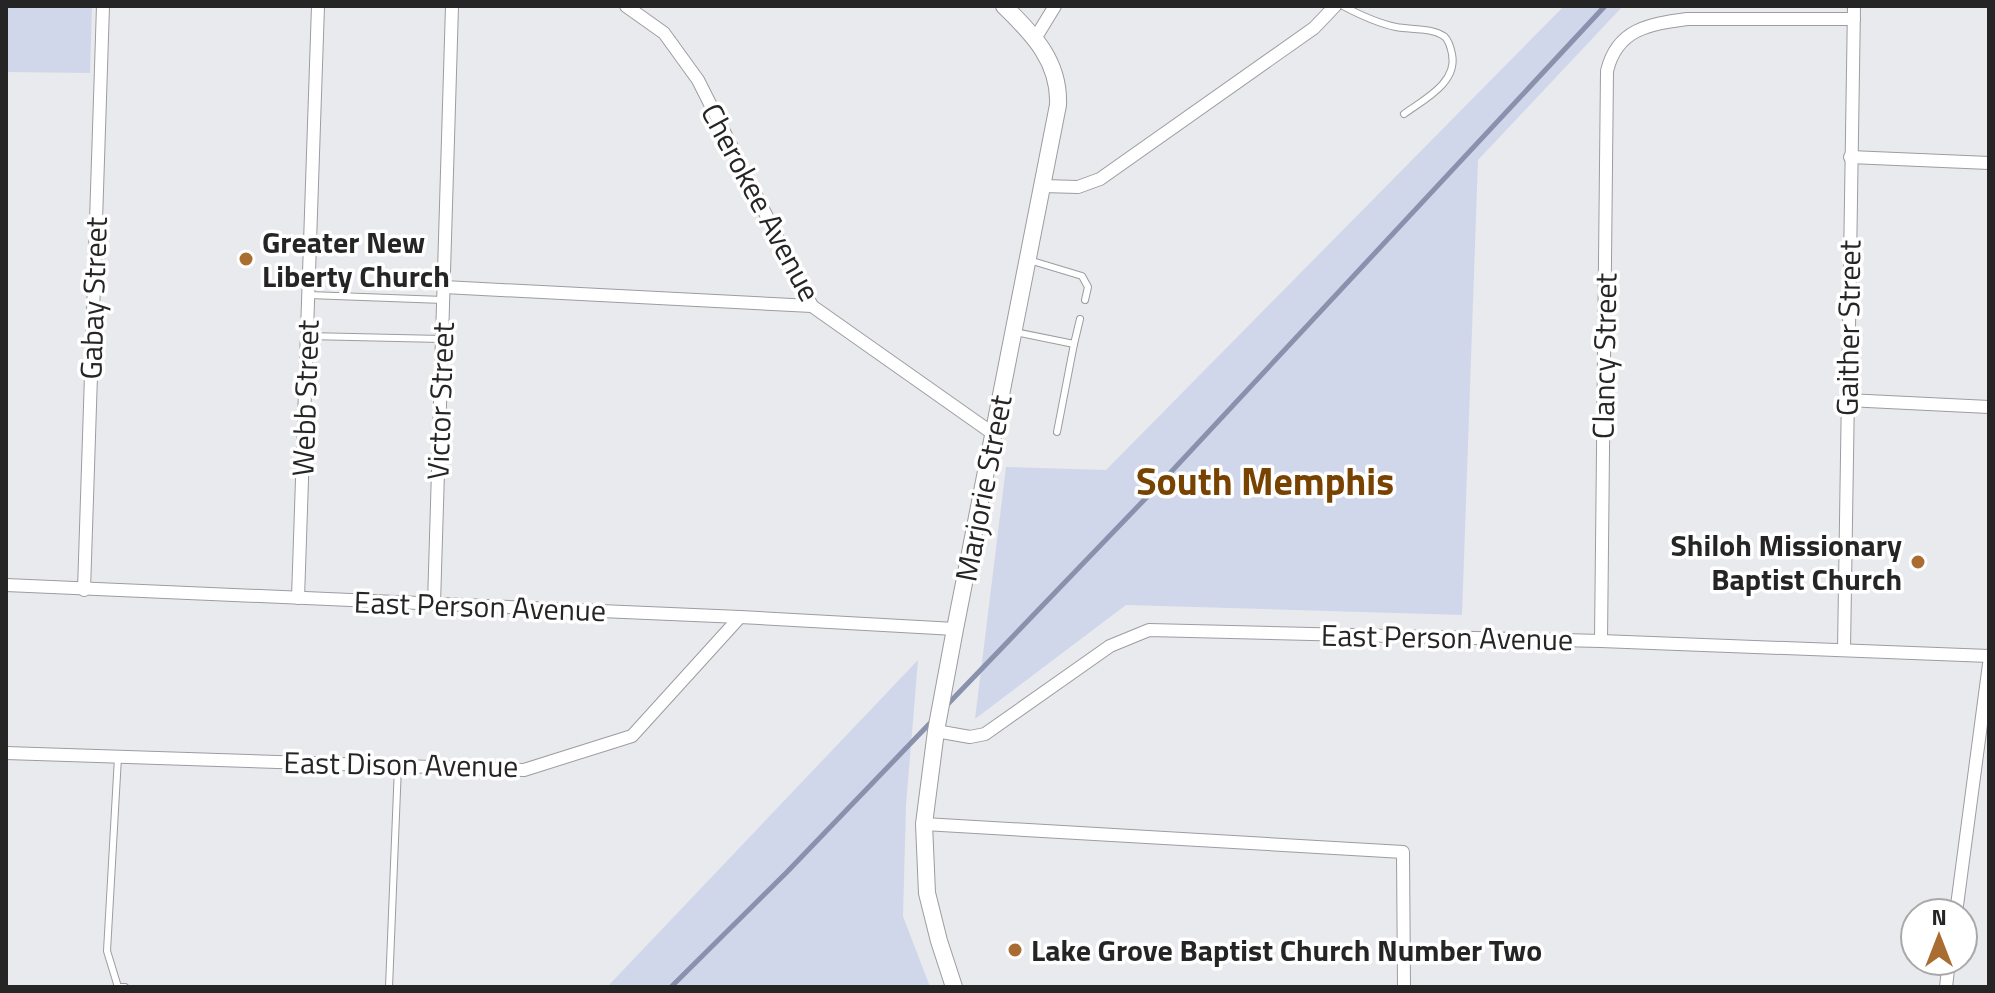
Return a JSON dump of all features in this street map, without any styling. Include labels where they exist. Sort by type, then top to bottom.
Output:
[{"type":"street","name":"Gabay Street","points":[[84,590],[103,6]]},
{"type":"street","name":"Webb Street","points":[[298,598],[318,6]]},
{"type":"street","name":"Victor Street","points":[[434,604],[452,6]]},
{"type":"street","name":"Cherokee Avenue","points":[[626,6],[664,33],[698,80],[812,306],[995,435]]},
{"type":"street","name":"Marjorie Street","points":[[954,987],[927,893],[924,824],[936,731],[1055,130],[1059,91],[1048,58],[1036,37],[1004,6]]},
{"type":"street","points":[[1036,37],[1055,6]]},
{"type":"street","points":[[1043,186],[1078,187],[1100,179],[1314,28],[1335,6]]},
{"type":"street","name":"Clancy Street","points":[[1601,641],[1607,71],[1610,58],[1629,35],[1646,26],[1665,22],[1854,12]]},
{"type":"street","name":"Gaither Street","points":[[1844,650],[1854,12]]},
{"type":"street","points":[[1850,157],[1989,163]]},
{"type":"street","points":[[443,294],[812,306]]},
{"type":"street","points":[[1847,400],[1989,407]]},
{"type":"street","name":"East Person Avenue","points":[[6,585],[955,629]]},
{"type":"street","name":"East Dison Avenue","points":[[6,753],[524,770],[632,736],[740,617]]},
{"type":"street","name":"East Person Avenue","points":[[936,731],[970,737],[985,734],[1110,646],[1149,630],[1601,641],[1989,656]]},
{"type":"street","points":[[1958,897],[1989,664]]},
{"type":"street","points":[[924,824],[1403,852],[1404,987]]},
{"type":"lane","points":[[1343,6],[1361,16],[1396,27],[1433,32],[1445,37],[1451,47],[1454,61],[1451,74],[1442,85],[1404,114]]},
{"type":"lane","points":[[1029,260],[1082,276],[1088,287],[1085,300]]},
{"type":"lane","points":[[309,295],[443,294]]},
{"type":"lane","points":[[1057,432],[1080,319]]},
{"type":"lane","points":[[1015,332],[1074,344]]},
{"type":"lane","points":[[307,336],[442,339]]},
{"type":"lane","points":[[118,757],[107,951],[118,987],[125,987]]},
{"type":"lane","points":[[389,987],[398,766]]},
{"type":"shaded area","points":[[6,6],[92,6],[90,73],[6,72]]},
{"type":"shaded area","points":[[1564,6],[1623,6],[1478,160],[1462,615],[1126,605],[975,719],[1006,467],[1106,470]]},
{"type":"shaded area","points":[[918,660],[906,805],[903,916],[930,987],[607,987]]},
{"type":"waterway","points":[[946,706],[1171,472],[1605,6]]},
{"type":"waterway","points":[[671,987],[934,719]]},
{"type":"place","name":"Greater New Liberty Church","points":[[246,259]]},
{"type":"place","name":"Shiloh Missionary Baptist Church","points":[[1918,562]]},
{"type":"place","name":"Lake Grove Baptist Church Number Two","points":[[1015,950]]},
{"type":"district","name":"South Memphis","points":[[1265,481]]}]
